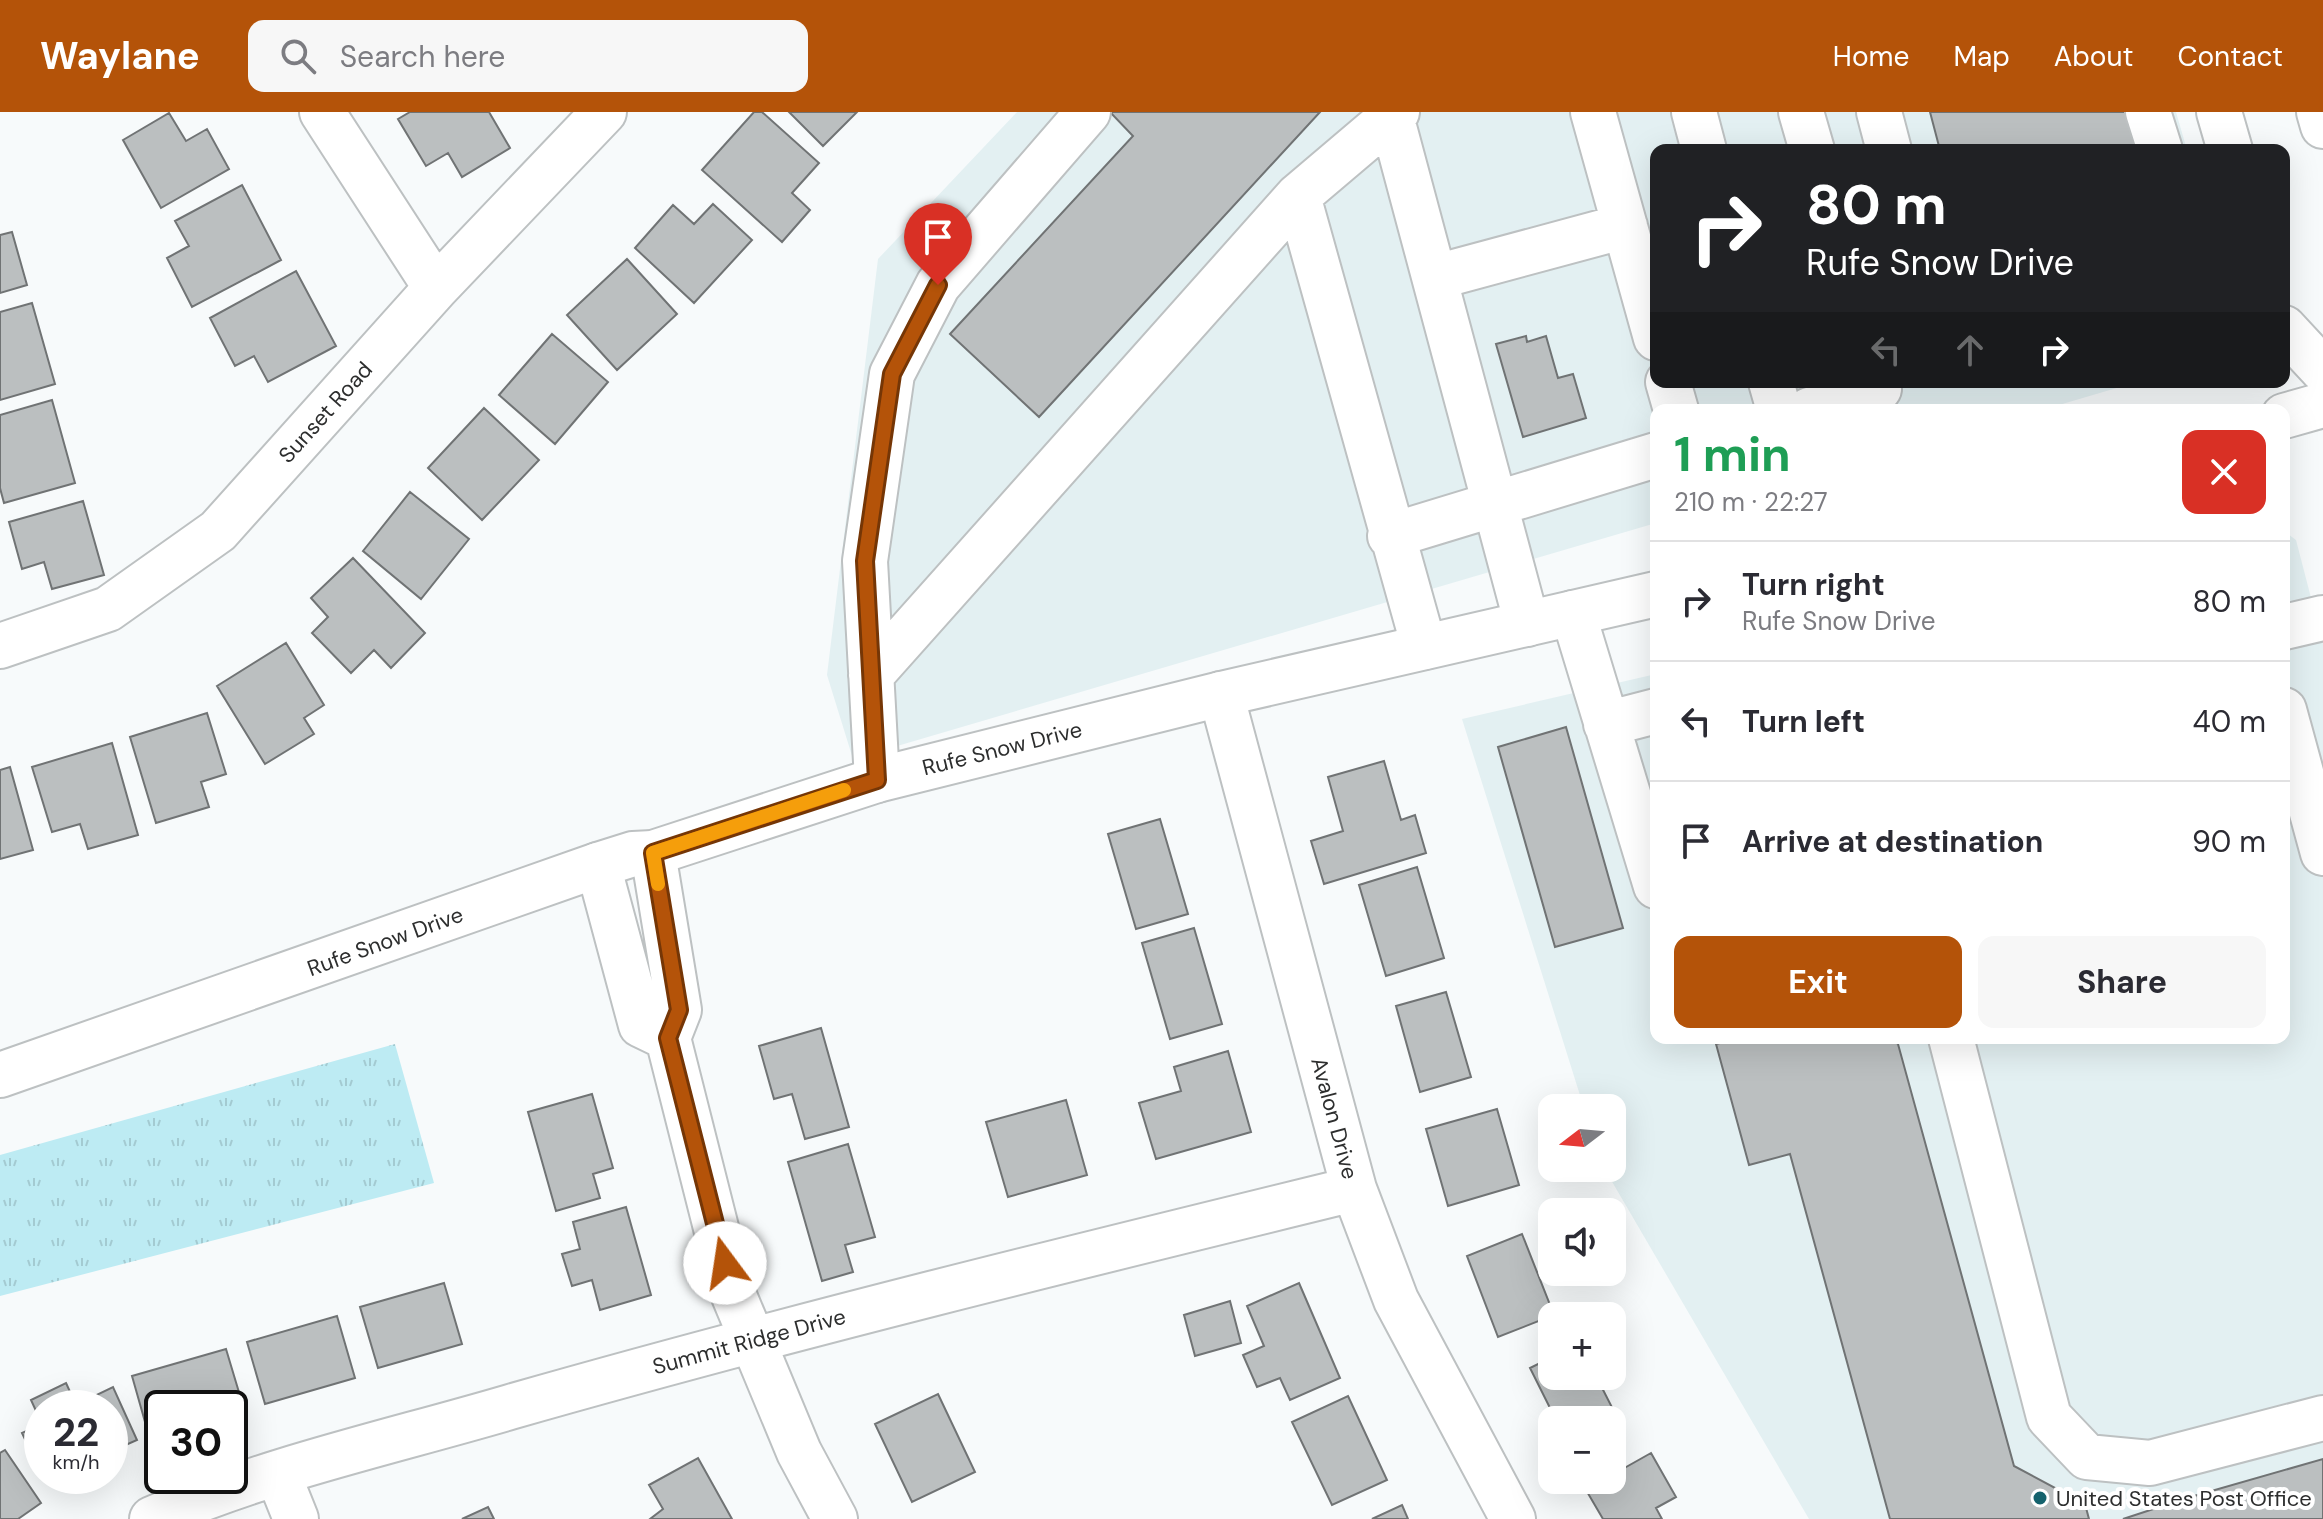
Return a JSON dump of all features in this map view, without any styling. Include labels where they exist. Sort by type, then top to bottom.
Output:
[{"type":"street","points":[[322,112],[436,288]]},
{"type":"street","name":"Sunset Road","points":[[0,646],[108,609],[218,531],[436,288],[604,112]]},
{"type":"street","points":[[877,780],[865,561],[892,374],[938,285],[1088,112]]},
{"type":"street","points":[[1593,112],[1650,316]]},
{"type":"street","points":[[1694,112],[1702,144]]},
{"type":"street","points":[[1801,112],[1810,144]]},
{"type":"street","points":[[1879,112],[1887,144]]},
{"type":"street","points":[[2148,112],[2158,144]]},
{"type":"street","points":[[2219,112],[2228,144]]},
{"type":"street","points":[[2319,112],[2323,126]]},
{"type":"street","points":[[871,675],[1298,196],[1394,113],[1527,624]]},
{"type":"street","points":[[1298,196],[1390,536],[1424,647]]},
{"type":"street","points":[[1436,277],[1625,226]]},
{"type":"street","points":[[2290,334],[2323,370]]},
{"type":"street","points":[[1829,404],[1879,388]]},
{"type":"street","points":[[2290,414],[2323,405]]},
{"type":"street","points":[[1390,536],[1650,457]]},
{"type":"street","name":"Rufe Snow Drive","points":[[0,1075],[598,865],[633,854],[653,853],[877,780],[1221,694],[1650,595]]},
{"type":"street","points":[[1573,613],[1650,867]]},
{"type":"street","points":[[2290,626],[2323,618]]},
{"type":"street","name":"Avalon Drive","points":[[1221,694],[1354,1189],[1396,1300],[1513,1519]]},
{"type":"street","points":[[1606,724],[1650,713]]},
{"type":"street","points":[[2290,736],[2306,805],[2323,853]]},
{"type":"street","points":[[653,853],[679,1010],[668,1038],[732,1291],[799,1452],[835,1519]]},
{"type":"street","points":[[598,865],[641,1025],[668,1038]]},
{"type":"street","points":[[1953,1044],[2049,1417],[2077,1447],[2087,1457],[2150,1463],[2323,1418]]},
{"type":"street","name":"Summit Ridge Drive","points":[[152,1519],[196,1500],[278,1474],[749,1338],[1354,1189]]},
{"type":"street","points":[[278,1474],[296,1519]]},
{"type":"shaded area","points":[[1017,112],[2176,112],[2185,144],[1650,144],[1650,388],[2117,388],[2062,404],[1650,404],[1650,525],[853,759],[827,675],[878,259]]},
{"type":"shaded area","points":[[2290,536],[2296,540],[2323,644],[2323,1519],[1809,1519],[1626,1206],[1626,1198],[1622,1198],[1612,1182],[1626,1182],[1626,1094],[1580,1094],[1462,719],[1650,675],[1650,1044],[2290,1044]]},
{"type":"green space","points":[[395,1044],[434,1183],[0,1296],[0,1155]]},
{"type":"building","points":[[410,112],[489,112],[510,148],[462,177],[448,153],[426,166],[398,119]]},
{"type":"building","points":[[754,112],[762,112],[819,163],[792,193],[810,210],[782,242],[702,170]]},
{"type":"building","points":[[789,112],[857,112],[823,146]]},
{"type":"building","points":[[1110,112],[1320,112],[1039,417],[950,334],[1133,136]]},
{"type":"building","points":[[1930,112],[2135,112],[2144,144],[1938,144]]},
{"type":"building","points":[[169,113],[186,141],[207,129],[229,169],[161,208],[123,140]]},
{"type":"building","points":[[242,185],[281,260],[192,307],[167,258],[189,246],[175,221]]},
{"type":"building","points":[[713,204],[752,240],[694,303],[635,248],[673,205],[694,224]]},
{"type":"building","points":[[12,232],[27,285],[0,293],[0,235]]},
{"type":"building","points":[[627,259],[677,314],[617,370],[567,315]]},
{"type":"building","points":[[296,271],[336,346],[268,382],[254,356],[235,366],[210,318]]},
{"type":"building","points":[[32,303],[55,384],[0,400],[0,312]]},
{"type":"building","points":[[552,334],[608,382],[555,444],[499,395]]},
{"type":"building","points":[[1526,336],[1527,342],[1546,336],[1558,378],[1573,374],[1586,418],[1523,437],[1496,344]]},
{"type":"building","points":[[52,400],[75,483],[4,503],[0,488],[0,415]]},
{"type":"building","points":[[484,408],[539,460],[482,520],[428,468]]},
{"type":"building","points":[[410,492],[469,539],[421,599],[363,551]]},
{"type":"building","points":[[83,501],[104,575],[52,589],[44,562],[22,569],[9,522]]},
{"type":"building","points":[[353,558],[425,633],[391,668],[374,650],[351,673],[312,633],[328,617],[311,598]]},
{"type":"building","points":[[286,643],[324,705],[304,718],[314,734],[265,764],[217,686]]},
{"type":"building","points":[[207,713],[226,774],[201,782],[209,807],[156,823],[130,737]]},
{"type":"building","points":[[1566,727],[1623,928],[1555,947],[1498,747]]},
{"type":"building","points":[[112,743],[138,835],[88,849],[80,824],[52,832],[32,767]]},
{"type":"building","points":[[1384,761],[1401,820],[1415,815],[1426,853],[1324,884],[1311,841],[1343,831],[1328,777]]},
{"type":"building","points":[[10,767],[33,850],[0,859],[0,770]]},
{"type":"building","points":[[1160,819],[1188,914],[1136,929],[1108,834]]},
{"type":"building","points":[[1417,867],[1444,958],[1386,976],[1359,885]]},
{"type":"building","points":[[1194,928],[1222,1024],[1170,1039],[1142,943]]},
{"type":"building","points":[[1446,992],[1471,1077],[1420,1092],[1396,1006]]},
{"type":"building","points":[[821,1028],[849,1127],[805,1139],[792,1094],[774,1099],[759,1046]]},
{"type":"building","points":[[1716,1044],[1898,1044],[2014,1466],[2085,1504],[2089,1519],[1890,1519],[1790,1154],[1749,1165]]},
{"type":"building","points":[[1228,1051],[1251,1132],[1156,1159],[1139,1103],[1181,1091],[1174,1067]]},
{"type":"building","points":[[592,1094],[613,1168],[593,1174],[600,1198],[556,1211],[528,1112]]},
{"type":"building","points":[[1066,1100],[1087,1175],[1008,1197],[986,1122]]},
{"type":"building","points":[[1497,1109],[1519,1185],[1448,1206],[1426,1129]]},
{"type":"building","points":[[848,1144],[875,1237],[845,1245],[853,1272],[822,1281],[788,1162]]},
{"type":"building","points":[[626,1207],[651,1295],[600,1310],[592,1280],[572,1286],[562,1254],[580,1249],[573,1222]]},
{"type":"building","points":[[1522,1234],[1538,1274],[1538,1286],[1543,1286],[1549,1302],[1538,1302],[1538,1321],[1498,1337],[1467,1256]]},
{"type":"building","points":[[444,1283],[462,1344],[378,1368],[360,1307]]},
{"type":"building","points":[[1299,1283],[1340,1378],[1290,1400],[1280,1378],[1257,1387],[1243,1355],[1264,1346],[1247,1306]]},
{"type":"building","points":[[1230,1301],[1241,1343],[1195,1356],[1184,1315]]},
{"type":"building","points":[[337,1316],[355,1378],[265,1404],[247,1342]]},
{"type":"building","points":[[226,1349],[238,1390],[144,1390],[144,1418],[132,1376]]},
{"type":"building","points":[[1538,1364],[1538,1384],[1530,1368]]},
{"type":"building","points":[[66,1383],[69,1390],[52,1390]]},
{"type":"building","points":[[1541,1390],[1603,1390],[1611,1406],[1549,1406]]},
{"type":"building","points":[[938,1394],[975,1472],[912,1502],[875,1424]]},
{"type":"building","points":[[1348,1396],[1387,1480],[1332,1505],[1292,1422]]},
{"type":"building","points":[[128,1420],[137,1440],[128,1444]]},
{"type":"building","points":[[5,1450],[24,1478],[24,1494],[35,1494],[41,1503],[18,1519],[0,1519],[0,1453]]},
{"type":"building","points":[[1651,1453],[1676,1497],[1656,1508],[1662,1519],[1603,1519],[1588,1494],[1626,1494],[1626,1467]]},
{"type":"building","points":[[698,1458],[732,1519],[650,1519],[663,1509],[649,1485]]},
{"type":"building","points":[[2323,1459],[2323,1519],[2123,1519],[2187,1498]]},
{"type":"building","points":[[1402,1505],[1408,1519],[1372,1519]]},
{"type":"building","points":[[488,1507],[494,1519],[462,1519]]},
{"type":"slow traffic","points":[[658,884],[653,853],[844,790]]},
{"type":"place","name":"United States Post Office","points":[[2040,1498]]},
{"type":"route","points":[[725,1263],[668,1038],[679,1010],[653,853],[877,780],[865,561],[892,374],[938,285]]}]
